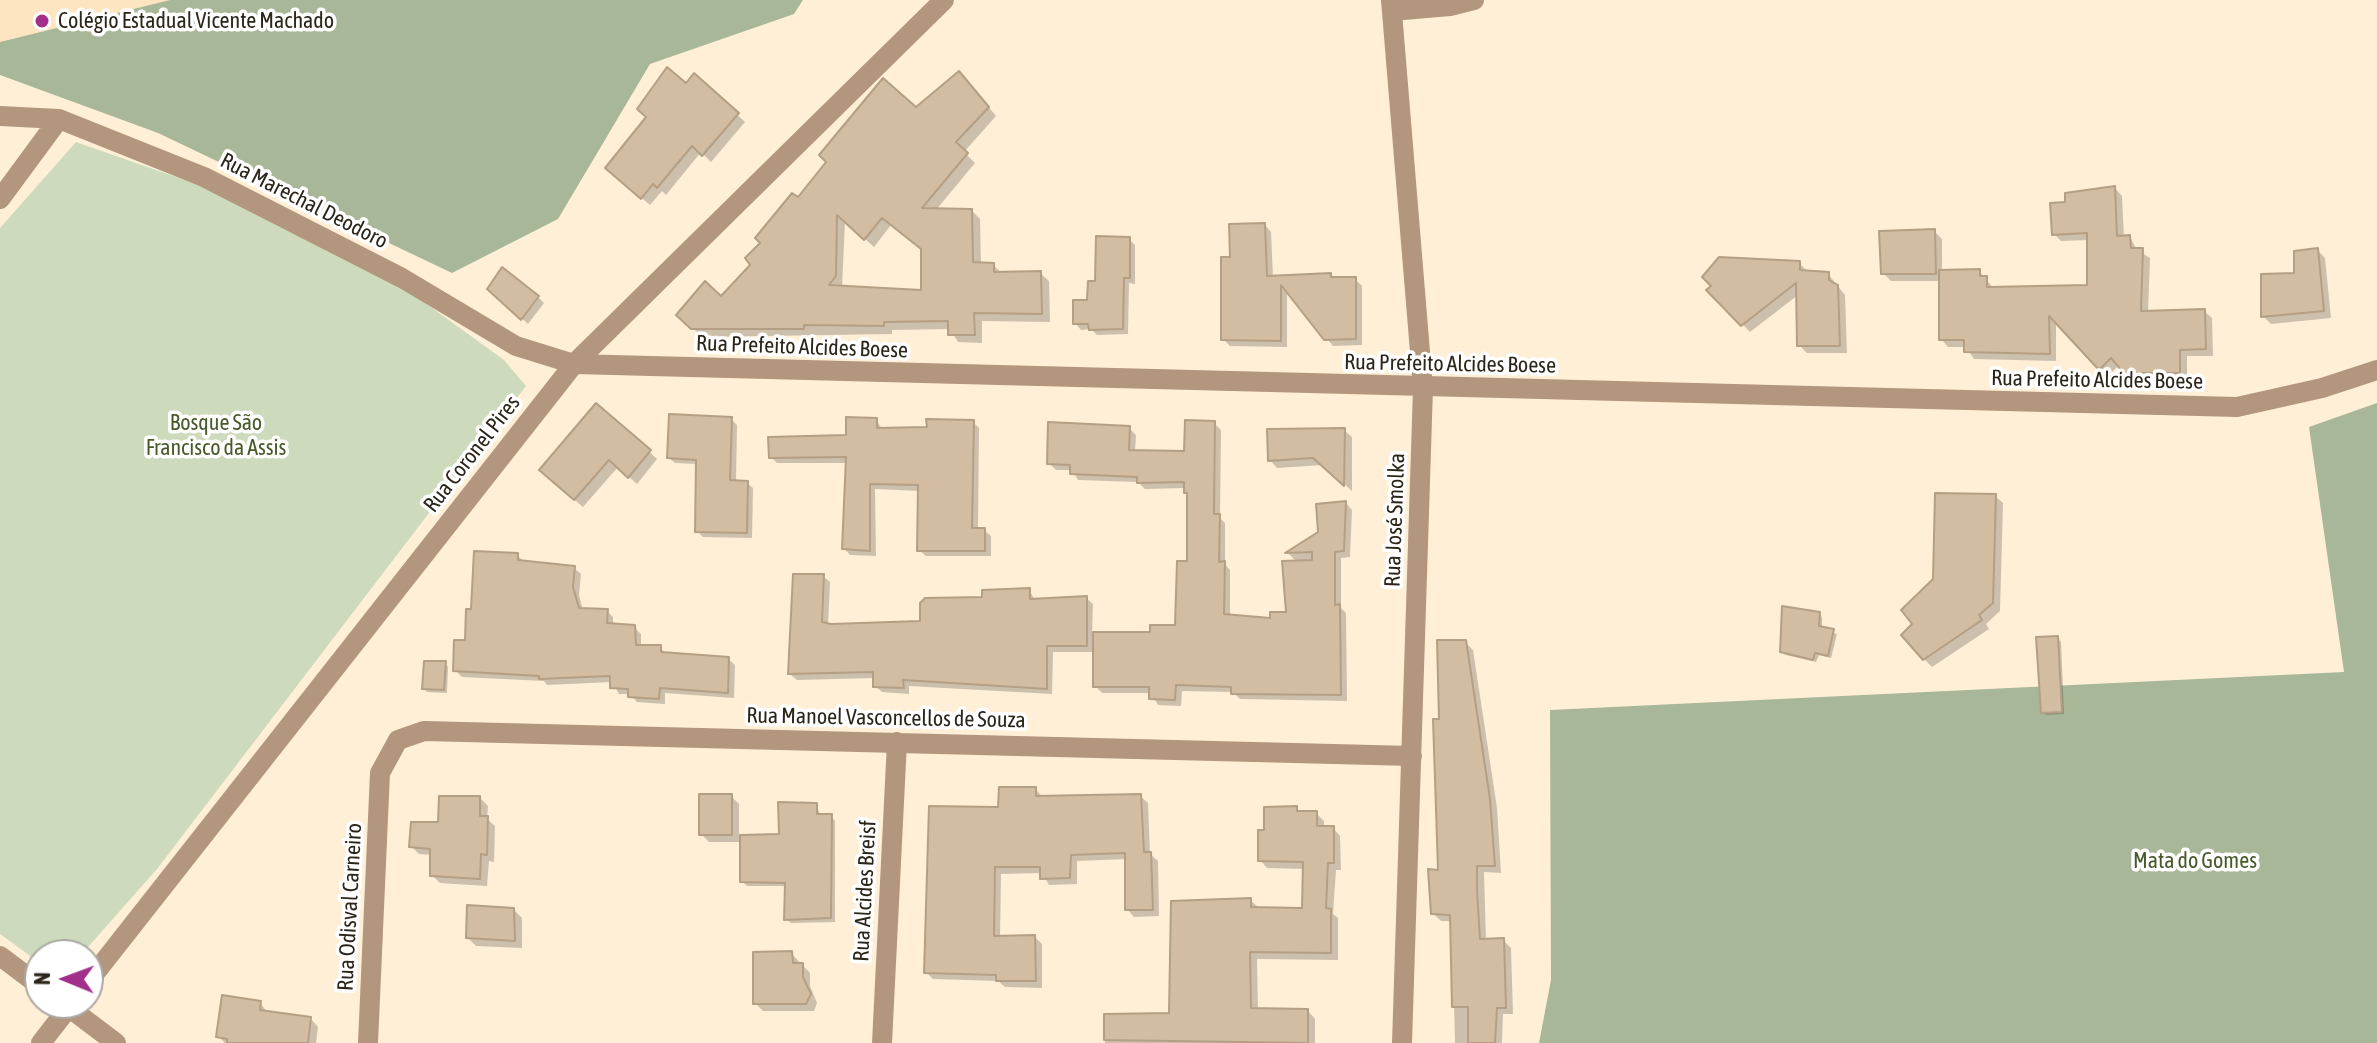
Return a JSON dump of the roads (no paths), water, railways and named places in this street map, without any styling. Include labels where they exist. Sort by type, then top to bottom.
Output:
[{"type":"street","name":"Rua Coronel Pires","points":[[104,962],[574,364],[944,0]]},
{"type":"street","points":[[1391,6],[1450,6],[1474,0]]},
{"type":"street","name":"Rua José Smolka","points":[[1391,6],[1423,388],[1402,1043]]},
{"type":"street","name":"Rua Marechal Deodoro","points":[[0,116],[59,119],[204,177],[402,278],[516,346],[574,364]]},
{"type":"street","points":[[0,199],[59,119]]},
{"type":"street","name":"Rua Prefeito Alcides Boese","points":[[574,364],[2237,407],[2322,388],[2377,370]]},
{"type":"street","name":"Rua Manoel Vasconcellos de Souza","points":[[380,773],[398,740],[424,731],[1412,756]]},
{"type":"street","name":"Rua Alcides Breisf","points":[[882,1043],[897,742]]},
{"type":"street","name":"Rua Odisval Carneiro","points":[[368,1043],[380,773]]},
{"type":"street","points":[[0,956],[24,974]]},
{"type":"street","points":[[41,1043],[58,1019]]},
{"type":"street","points":[[86,1019],[116,1043]]},
{"type":"place","name":"Colégio Estadual Vicente Machado","points":[[42,21]]},
{"type":"park label","name":"Bosque São Francisco da Assis","points":[[216,436]]},
{"type":"park label","name":"Mata do Gomes","points":[[2195,861]]}]
